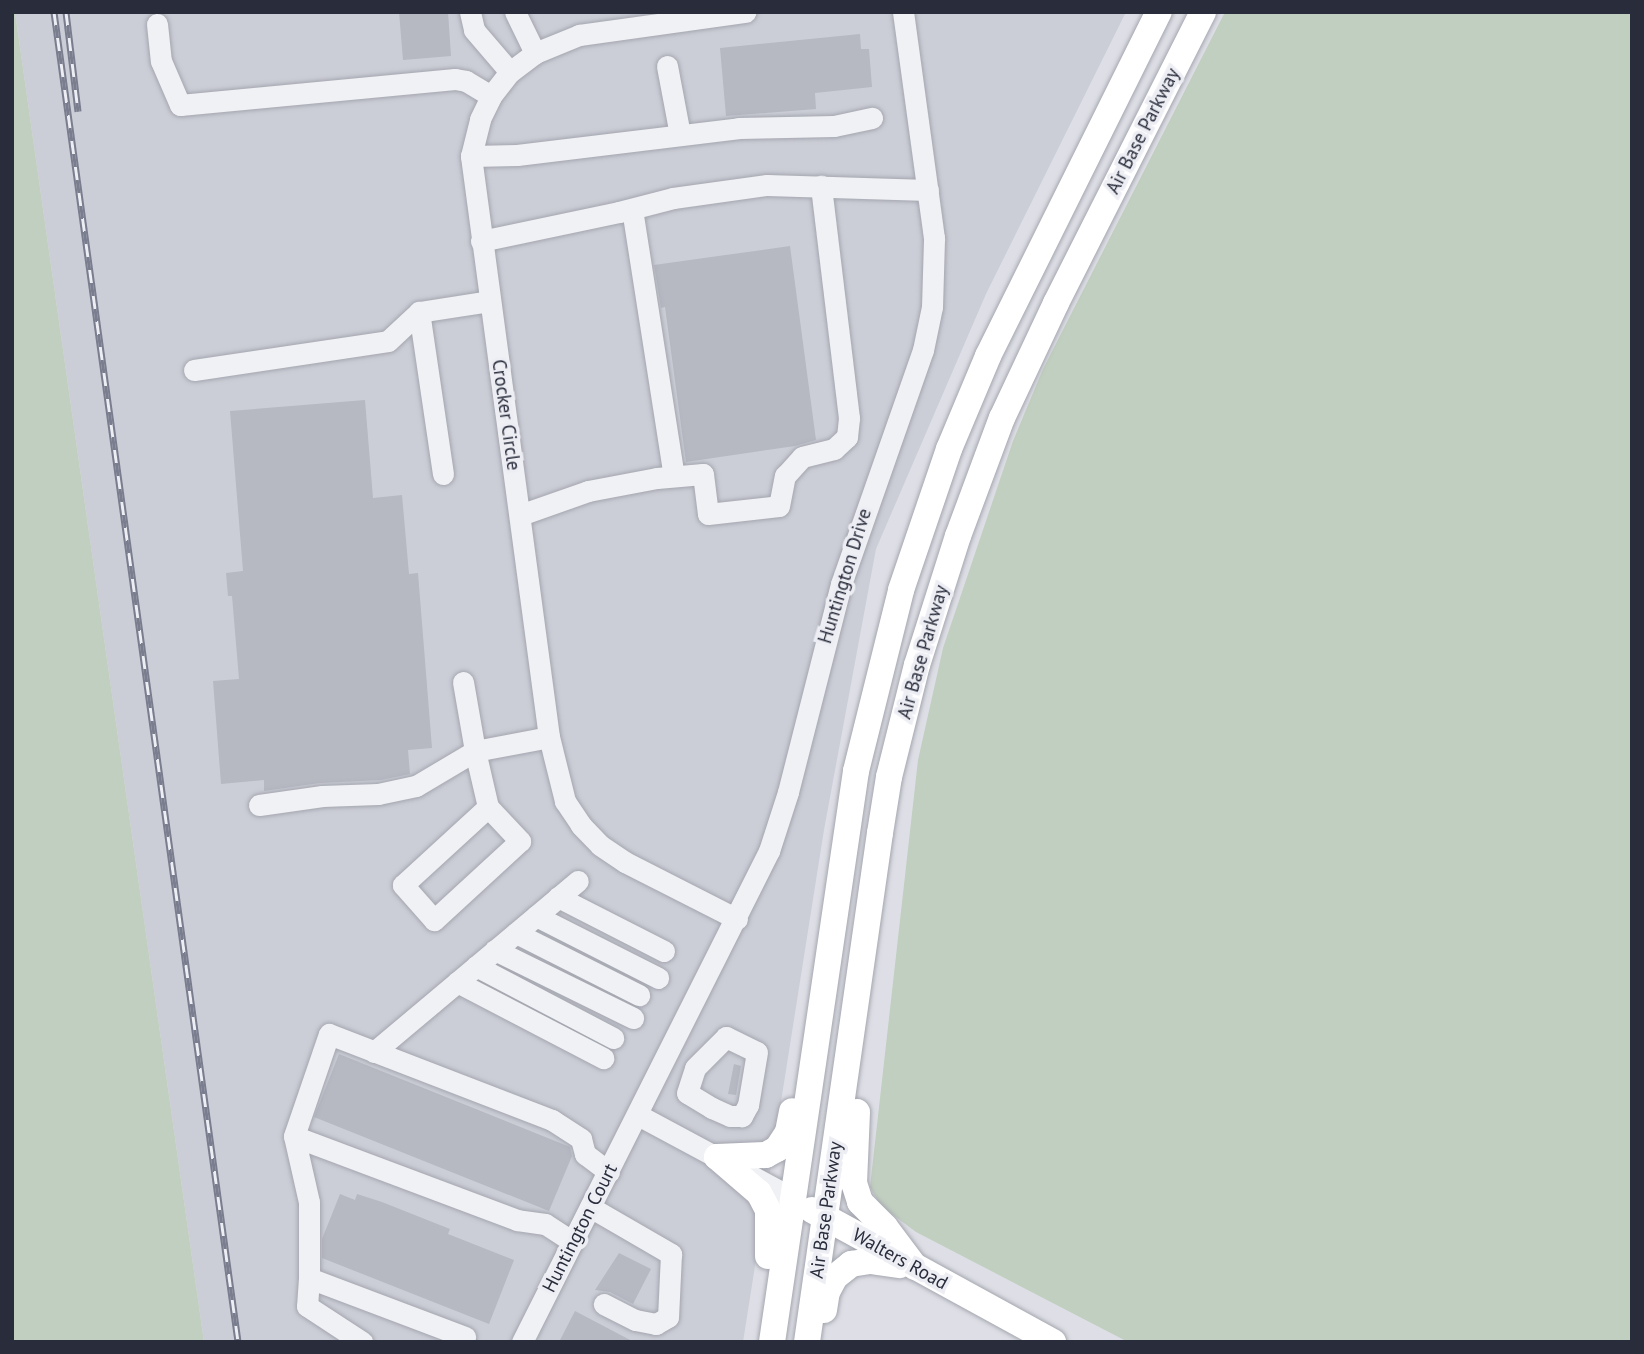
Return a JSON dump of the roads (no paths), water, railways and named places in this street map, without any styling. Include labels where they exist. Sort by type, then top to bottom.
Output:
[{"type":"main road","name":"Air Base Parkway","points":[[771,1342],[856,771],[882,655],[922,525],[993,344],[1159,12]]},
{"type":"main road","name":"Air Base Parkway","points":[[807,1342],[864,934],[889,777],[917,665],[982,469],[1056,303],[1203,12]]},
{"type":"main road","points":[[864,934],[861,1069],[853,1146],[854,1183],[860,1202],[886,1227],[915,1267]]},
{"type":"main road","points":[[717,1157],[766,1155],[784,1140],[788,1132],[804,1033],[829,941]]},
{"type":"main road","points":[[717,1157],[759,1193],[768,1210],[767,1304],[771,1342]]},
{"type":"main road","name":"Walters Road","points":[[793,1198],[1053,1342]]},
{"type":"main road","points":[[819,1342],[827,1292],[835,1277],[851,1264],[870,1261],[915,1267]]},
{"type":"street","points":[[470,12],[474,30],[510,72]]},
{"type":"street","points":[[515,12],[534,53]]},
{"type":"street","name":"Crocker Circle","points":[[737,919],[625,862],[600,845],[581,825],[565,801],[549,737],[471,156],[480,119],[491,96],[510,72],[534,53],[579,35],[745,12]]},
{"type":"street","name":"Huntington Drive","points":[[638,1115],[737,919],[778,827],[841,584],[923,350],[935,274],[928,190],[903,12]]},
{"type":"street","points":[[157,24],[161,61],[180,105],[455,79],[466,81],[491,96]]},
{"type":"street","points":[[667,66],[680,135]]},
{"type":"street","points":[[471,156],[517,155],[739,128],[834,126],[872,118]]},
{"type":"street","points":[[481,241],[673,198],[767,185],[928,190]]},
{"type":"street","points":[[520,515],[588,491],[674,476],[703,474],[708,514],[779,506],[785,476],[802,457],[834,449],[847,437],[849,418],[821,186]]},
{"type":"street","points":[[632,209],[674,476]]},
{"type":"street","points":[[194,370],[388,341],[419,312],[489,301]]},
{"type":"street","points":[[419,312],[443,474]]},
{"type":"street","points":[[463,682],[488,807],[520,841],[434,919],[403,885],[488,807]]},
{"type":"street","points":[[259,805],[322,796],[378,794],[416,786],[475,751],[549,737]]},
{"type":"street","points":[[374,1052],[578,881]]},
{"type":"street","points":[[558,897],[664,951]]},
{"type":"street","points":[[536,916],[658,978]]},
{"type":"street","points":[[516,933],[639,995]]},
{"type":"street","points":[[495,950],[633,1018]]},
{"type":"street","points":[[476,966],[613,1038]]},
{"type":"street","points":[[457,982],[603,1058]]},
{"type":"street","points":[[362,1342],[307,1306],[309,1202],[294,1136],[329,1034],[552,1120],[581,1139],[585,1154],[609,1172]]},
{"type":"street","name":"Walters Road","points":[[638,1115],[793,1198]]},
{"type":"street","name":"Huntington Court","points":[[522,1342],[638,1115]]},
{"type":"street","points":[[294,1136],[517,1220],[545,1224],[573,1242]]},
{"type":"street","points":[[590,1208],[671,1254],[668,1317],[656,1324],[635,1320],[604,1304]]},
{"type":"street","points":[[309,1278],[465,1337]]},
{"type":"railway","points":[[54,12],[238,1342]]},
{"type":"railway","points":[[66,12],[78,111]]}]
